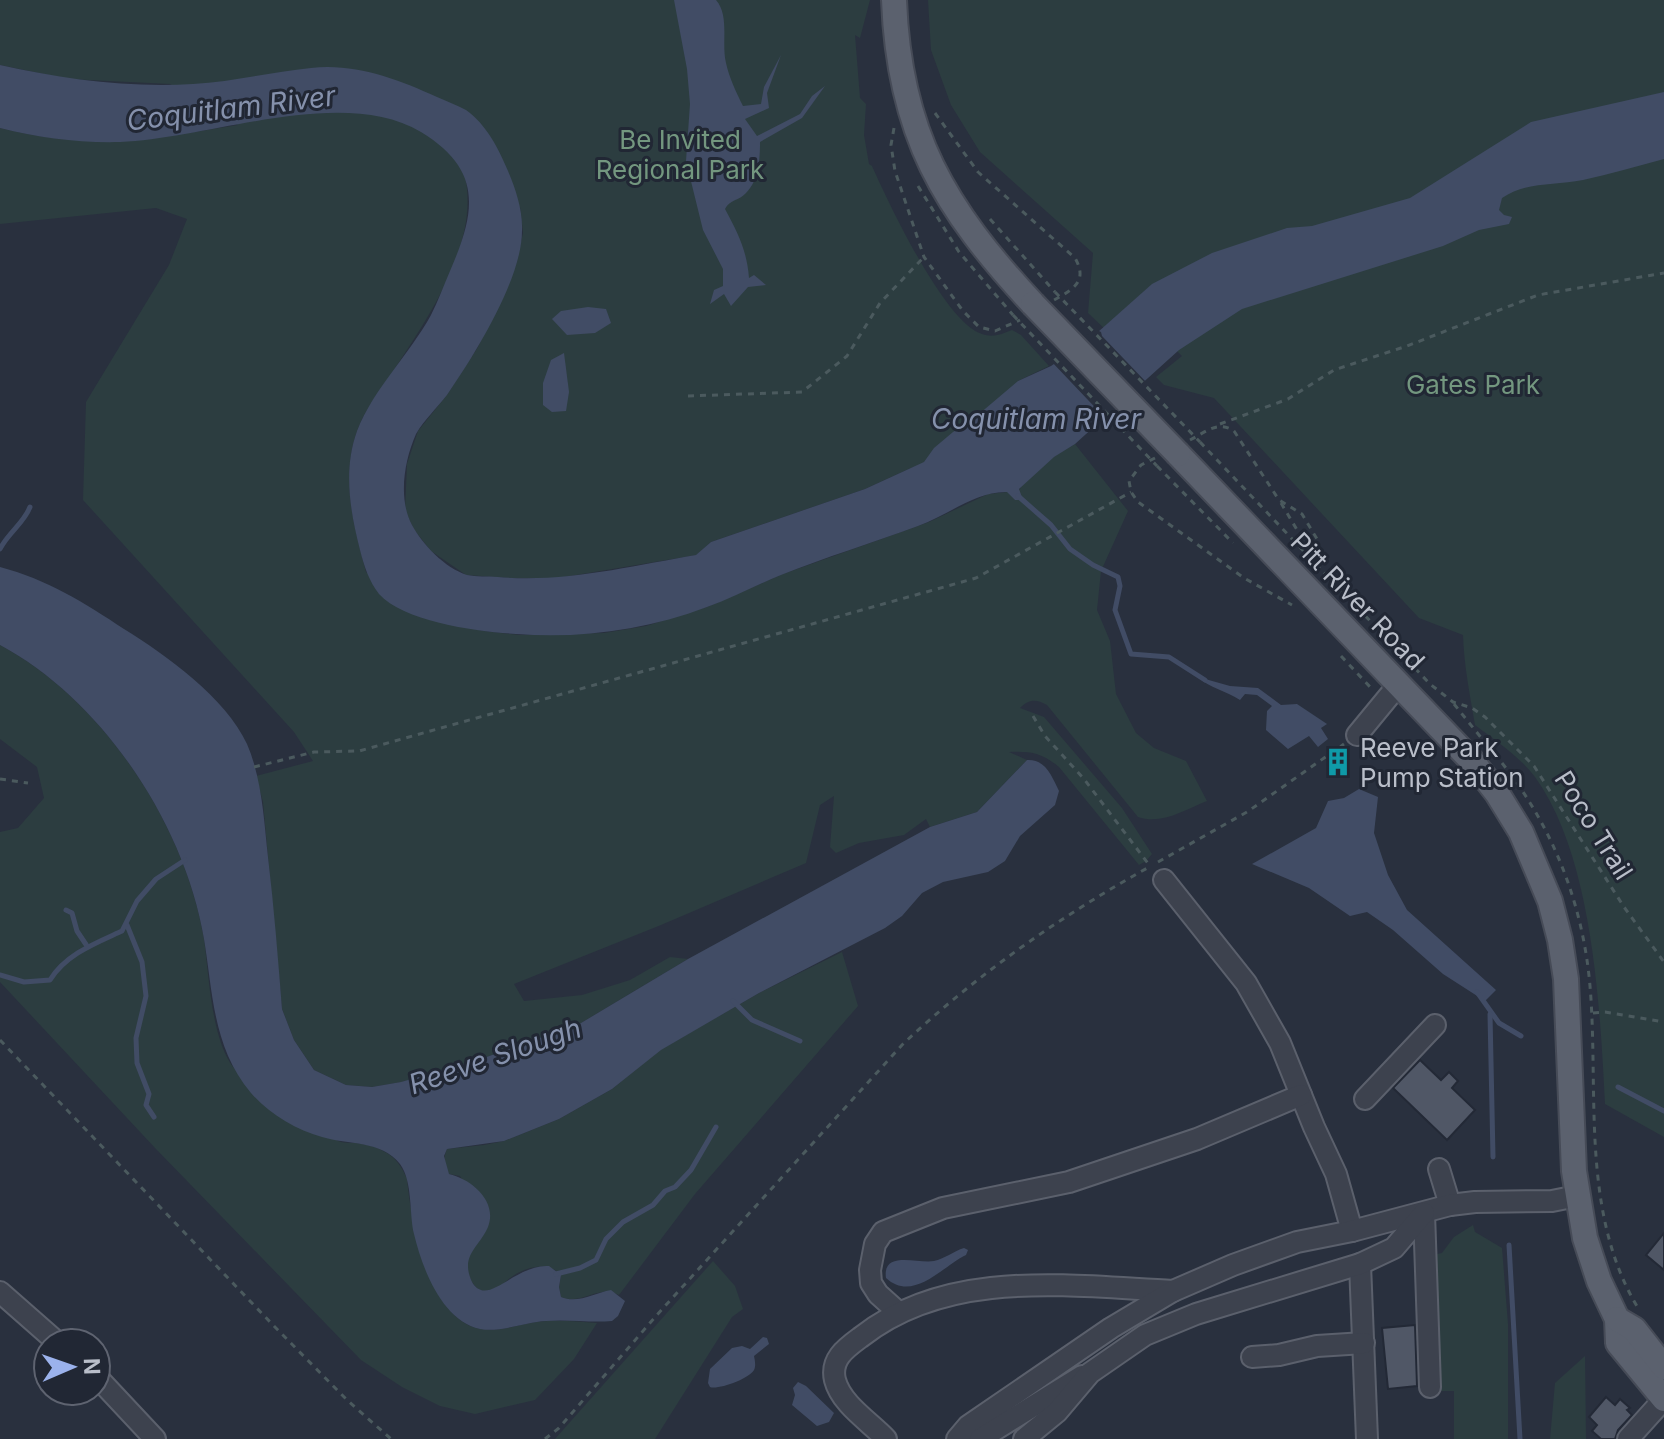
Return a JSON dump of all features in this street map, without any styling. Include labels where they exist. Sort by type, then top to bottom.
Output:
[{"type":"main road","name":"Pitt River Road","points":[[894,0],[901,81],[920,142],[949,202],[998,266],[1023,310],[1167,460],[1399,684],[1497,793],[1530,848],[1547,892],[1560,940],[1566,979],[1574,1171],[1585,1238],[1599,1281],[1617,1319],[1618,1343],[1664,1399]]},
{"type":"main road","name":"Pitt River Road","points":[[1617,1319],[1634,1329],[1663,1363]]},
{"type":"lane","points":[[1357,735],[1399,684]]},
{"type":"lane","points":[[1157,873],[1246,983],[1280,1043],[1336,1174],[1352,1231]]},
{"type":"lane","points":[[1365,1099],[1435,1025]]},
{"type":"lane","points":[[898,1312],[871,1283],[875,1244],[883,1232],[943,1208],[1069,1182],[1197,1139],[1301,1095]]},
{"type":"lane","points":[[1439,1169],[1450,1205]]},
{"type":"lane","points":[[957,1439],[968,1426],[1111,1328],[1173,1291],[1233,1265],[1297,1242],[1450,1205],[1552,1201],[1577,1196]]},
{"type":"lane","points":[[980,1439],[1074,1379],[1090,1373],[1145,1335],[1196,1314],[1360,1264],[1394,1248],[1424,1213]]},
{"type":"lane","points":[[1424,1213],[1430,1387]]},
{"type":"lane","points":[[1360,1264],[1367,1439]]},
{"type":"lane","points":[[886,1439],[848,1402],[835,1384],[833,1369],[840,1353],[898,1312],[959,1292],[1012,1286],[1173,1291]]},
{"type":"lane","points":[[0,1292],[40,1327]]},
{"type":"lane","points":[[1252,1357],[1279,1355],[1317,1346],[1364,1343]]},
{"type":"lane","points":[[1024,1439],[1057,1412],[1090,1373]]},
{"type":"lane","points":[[112,1393],[155,1439]]},
{"type":"lane","points":[[1628,1439],[1664,1399]]},
{"type":"path","points":[[932,110],[940,132]]},
{"type":"path","points":[[987,215],[1055,292],[1322,572]]},
{"type":"path","points":[[688,396],[802,392],[847,356],[880,303],[924,257]]},
{"type":"path","points":[[1217,425],[1288,399],[1334,370],[1407,346],[1538,295],[1664,273]]},
{"type":"path","points":[[1023,310],[1167,460],[1241,552]]},
{"type":"path","points":[[254,767],[314,752],[359,751],[976,578],[1131,492]]},
{"type":"path","points":[[1279,500],[1322,572]]},
{"type":"path","name":"Poco Trail","points":[[1322,572],[1442,694],[1485,717],[1534,766],[1624,907],[1664,962]]},
{"type":"path","points":[[1283,595],[1294,606]]},
{"type":"path","points":[[1033,716],[1045,736],[1084,779],[1157,873]]},
{"type":"path","points":[[545,1439],[559,1428],[902,1045],[932,1017],[1011,955],[1157,873],[1357,735]]},
{"type":"path","points":[[0,779],[28,783]]},
{"type":"path","points":[[1592,1013],[1605,1012],[1664,1022]]},
{"type":"path","points":[[0,1040],[272,1324],[346,1399],[391,1439]]},
{"type":"green space","name":"Be Invited Regional Park","points":[[0,0],[870,0],[860,38],[855,35],[860,98],[866,104],[864,135],[869,164],[919,259],[951,308],[967,325],[982,334],[994,336],[1012,330],[1021,335],[1049,366],[1018,381],[1040,438],[911,468],[865,489],[711,542],[697,555],[558,578],[466,575],[431,551],[415,531],[405,511],[407,464],[418,431],[446,396],[478,347],[516,264],[523,233],[520,207],[465,176],[468,202],[465,229],[447,281],[434,307],[366,411],[356,434],[349,486],[366,572],[441,622],[484,631],[520,635],[604,633],[646,626],[707,607],[783,574],[929,522],[988,494],[1008,492],[1015,500],[1032,474],[1075,444],[1128,511],[1101,571],[1097,610],[1110,641],[1116,694],[1136,733],[1154,748],[1186,761],[1207,801],[1164,818],[1138,817],[1047,705],[1036,701],[1026,703],[1020,708],[1044,717],[1122,808],[1152,854],[1146,861],[1139,865],[1059,767],[1036,754],[1009,752],[1027,760],[977,812],[930,827],[926,819],[904,835],[859,843],[836,853],[830,847],[834,796],[820,805],[806,863],[514,984],[524,1001],[582,995],[630,980],[670,957],[688,959],[581,1023],[481,1059],[402,1082],[372,1087],[346,1085],[314,1070],[294,1040],[282,1009],[263,802],[256,776],[313,761],[294,732],[83,500],[86,402],[169,265],[187,219],[156,208],[0,224],[0,128],[62,139],[119,140],[238,125],[170,84],[68,79],[0,65]]},
{"type":"green space","name":"Gates Park","points":[[928,0],[1664,0],[1664,1137],[1605,1104],[1590,934],[1570,848],[1554,810],[1529,769],[1475,725],[1463,635],[1419,618],[1214,398],[1164,385],[1156,377],[1182,356],[1139,313],[1106,330],[1088,313],[1093,253],[980,152],[951,105],[931,50]]},
{"type":"green space","points":[[0,645],[38,669],[73,698],[105,732],[134,770],[158,810],[179,853],[194,896],[204,939],[216,1024],[226,1056],[234,1068],[335,1139],[373,1147],[387,1153],[399,1164],[407,1179],[418,1243],[426,1267],[448,1308],[463,1322],[489,1330],[540,1322],[597,1323],[574,1359],[535,1400],[475,1414],[440,1406],[402,1387],[361,1360],[156,1149],[0,982],[0,832],[18,828],[44,798],[37,767],[0,739]]},
{"type":"green space","points":[[842,952],[858,1006],[695,1194],[619,1295],[604,1292],[576,1299],[561,1297],[561,1275],[543,1266],[522,1271],[488,1292],[477,1288],[468,1271],[468,1258],[488,1226],[460,1176],[449,1174],[445,1162],[447,1149],[504,1141],[559,1119],[612,1089],[660,1050],[759,993]]},
{"type":"green space","points":[[1473,1225],[1475,1232],[1502,1248],[1508,1324],[1508,1439],[1454,1439],[1454,1391],[1439,1391],[1437,1254],[1442,1253],[1454,1237]]},
{"type":"green space","points":[[713,1261],[735,1286],[743,1309],[732,1317],[655,1439],[555,1439]]},
{"type":"green space","points":[[1585,1356],[1586,1439],[1550,1439],[1555,1383]]},
{"type":"water","points":[[674,0],[716,0],[720,6],[726,63],[743,106],[761,104],[764,87],[781,55],[767,93],[769,108],[745,119],[757,136],[800,114],[812,96],[825,86],[802,118],[760,142],[754,182],[743,196],[729,203],[725,209],[741,242],[749,278],[754,275],[766,285],[748,287],[731,306],[724,294],[710,304],[714,290],[723,286],[723,269],[703,230],[686,161],[690,104]]},
{"type":"water","name":"Coquitlam River","points":[[0,65],[96,81],[144,85],[193,84],[311,68],[344,68],[407,84],[463,108],[480,122],[500,154],[516,193],[522,223],[520,250],[505,294],[483,339],[447,395],[416,434],[404,480],[408,515],[422,540],[451,567],[467,575],[478,576],[573,576],[696,555],[711,542],[865,489],[924,462],[934,448],[1018,381],[1051,366],[1089,340],[1152,284],[1212,253],[1287,228],[1312,226],[1410,198],[1531,122],[1664,92],[1664,159],[1583,180],[1521,189],[1502,198],[1499,210],[1512,217],[1509,224],[1479,230],[1443,246],[1242,309],[1179,350],[1075,444],[1054,457],[1019,489],[1023,500],[1015,500],[1007,492],[984,495],[929,522],[798,568],[726,600],[661,622],[589,634],[516,634],[443,624],[391,604],[379,594],[367,573],[351,505],[350,461],[357,431],[373,400],[431,315],[459,249],[469,211],[464,177],[455,161],[421,132],[389,119],[353,113],[274,118],[155,139],[120,142],[74,141],[15,132],[0,128]]},
{"type":"water","points":[[588,307],[606,309],[611,323],[595,333],[567,335],[552,319],[561,311]]},
{"type":"water","points":[[564,353],[569,392],[566,411],[552,412],[543,405],[543,383],[551,360]]},
{"type":"water","name":"Reeve Slough","points":[[0,567],[65,593],[140,640],[210,694],[237,727],[252,757],[262,800],[282,1009],[294,1040],[314,1070],[346,1085],[372,1087],[401,1082],[481,1059],[581,1023],[688,959],[930,827],[977,812],[1027,760],[1044,766],[1059,791],[1055,805],[1020,836],[1005,861],[988,872],[943,882],[922,893],[902,916],[885,928],[759,993],[661,1050],[612,1089],[559,1119],[504,1141],[447,1149],[444,1156],[449,1174],[474,1186],[489,1208],[488,1227],[468,1262],[475,1287],[487,1290],[529,1270],[549,1266],[561,1275],[561,1297],[580,1299],[611,1290],[625,1301],[612,1321],[546,1321],[496,1330],[480,1329],[455,1316],[428,1277],[414,1234],[409,1189],[400,1164],[374,1147],[322,1137],[293,1126],[258,1101],[238,1076],[222,1039],[204,939],[194,896],[179,853],[134,770],[105,732],[73,698],[38,669],[0,645]]},
{"type":"water","points":[[1198,677],[1230,686],[1258,688],[1281,705],[1297,704],[1327,724],[1321,728],[1328,739],[1318,747],[1309,736],[1288,749],[1266,730],[1267,711],[1272,706],[1257,695],[1245,694],[1240,700]]},
{"type":"water","points":[[1359,789],[1378,797],[1374,833],[1388,875],[1407,910],[1496,990],[1485,1001],[1443,974],[1393,930],[1367,912],[1350,916],[1309,888],[1252,864],[1316,828],[1328,801],[1344,798]]},
{"type":"water","points":[[964,1248],[968,1250],[966,1255],[917,1285],[896,1285],[886,1278],[886,1269],[895,1261],[934,1261]]},
{"type":"water","points":[[763,1337],[769,1344],[754,1356],[755,1367],[751,1373],[733,1383],[710,1387],[710,1369],[732,1348],[742,1346],[750,1349]]},
{"type":"water","points":[[798,1382],[834,1413],[829,1422],[817,1426],[792,1405],[795,1395],[793,1388]]},
{"type":"pier","points":[[1095,329],[1147,383],[1107,420],[1051,361]]},
{"type":"building","points":[[1420,1060],[1441,1080],[1449,1072],[1458,1081],[1452,1088],[1475,1110],[1447,1140],[1393,1088]]},
{"type":"building","points":[[1664,1233],[1664,1270],[1646,1255]]},
{"type":"building","points":[[1415,1325],[1417,1386],[1388,1389],[1382,1328]]},
{"type":"building","points":[[1606,1397],[1615,1405],[1620,1399],[1630,1408],[1627,1410],[1632,1415],[1618,1430],[1615,1439],[1601,1439],[1592,1431],[1597,1425],[1589,1417]]},
{"type":"waterway","points":[[1018,496],[1051,525],[1070,549],[1118,577],[1120,586],[1115,610],[1131,654],[1169,657],[1205,680]]},
{"type":"waterway","points":[[0,549],[30,507]]},
{"type":"waterway","points":[[0,975],[24,982],[50,980],[73,956],[122,931],[137,901],[156,879],[185,860]]},
{"type":"waterway","points":[[66,910],[72,913],[77,931],[87,946]]},
{"type":"waterway","points":[[127,925],[142,962],[146,996],[136,1038],[137,1063],[149,1094],[146,1105],[154,1117]]},
{"type":"waterway","points":[[1477,992],[1499,1023],[1521,1036]]},
{"type":"waterway","points":[[733,1001],[752,1020],[800,1041]]},
{"type":"waterway","points":[[1490,1014],[1493,1157]]},
{"type":"waterway","points":[[1618,1087],[1664,1111]]},
{"type":"waterway","points":[[556,1274],[596,1260],[606,1239],[623,1222],[653,1205],[691,1170],[716,1127]]},
{"type":"waterway","points":[[1509,1245],[1520,1439]]},
{"type":"place","name":"Reeve Park Pump Station","points":[[1338,762]]}]
